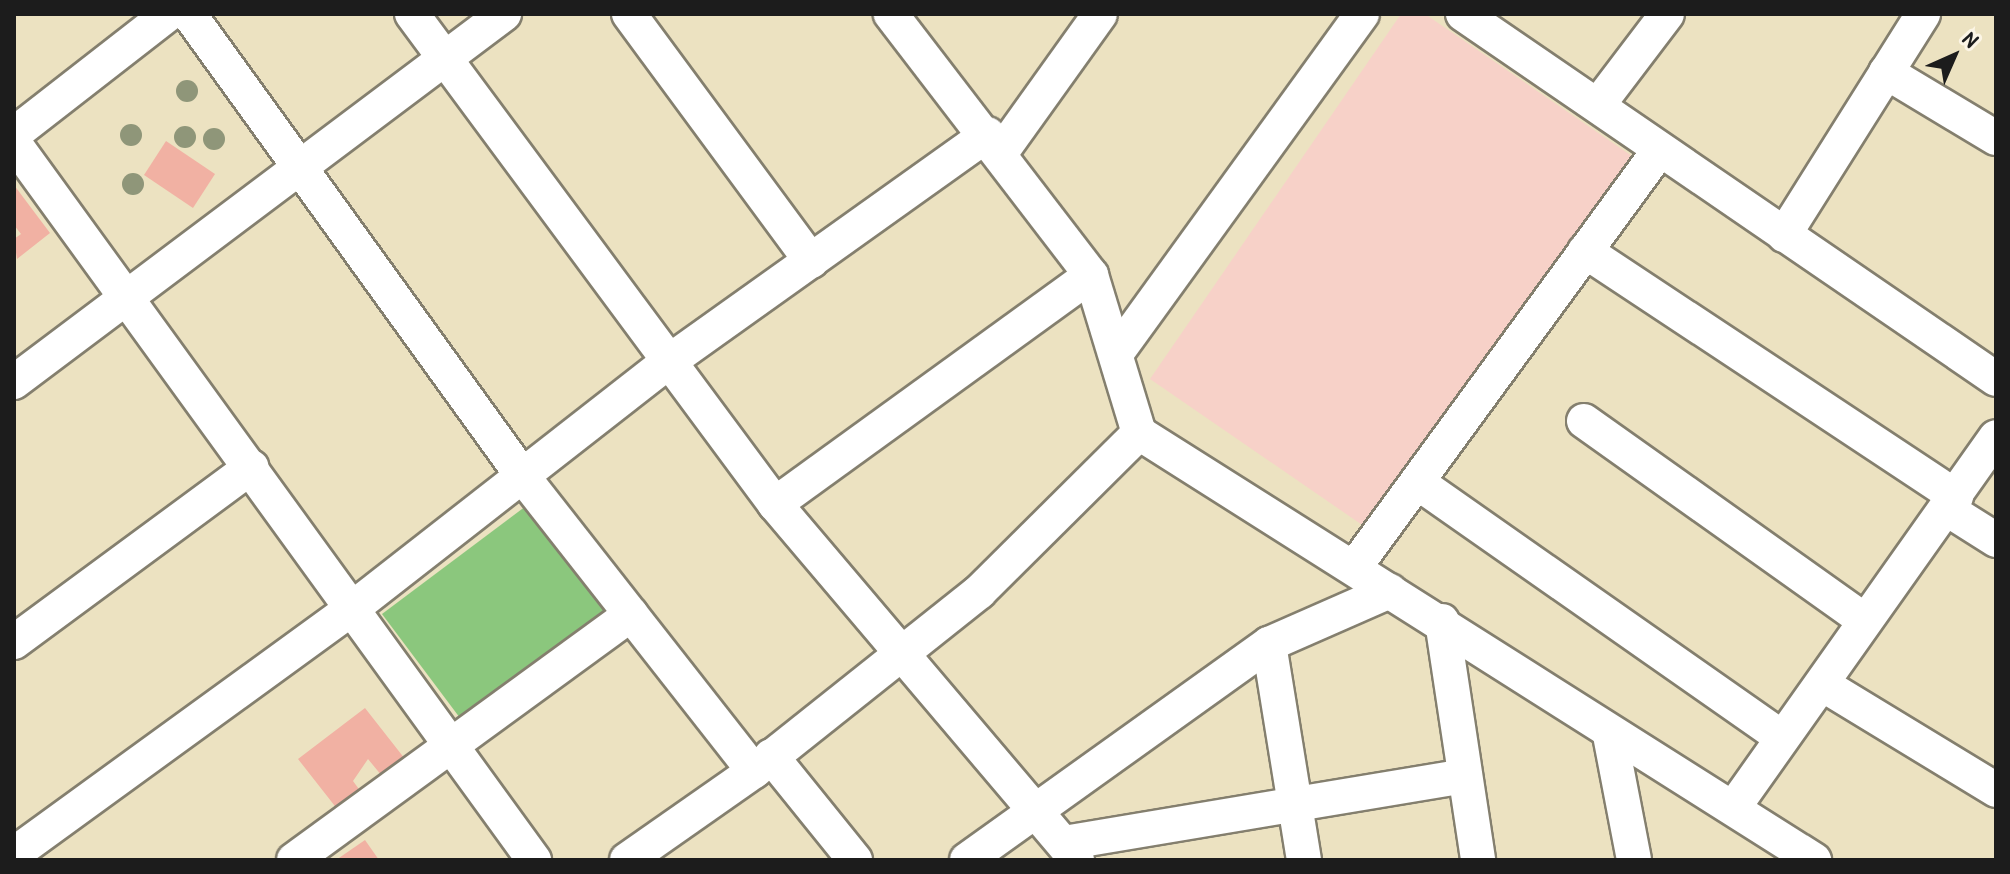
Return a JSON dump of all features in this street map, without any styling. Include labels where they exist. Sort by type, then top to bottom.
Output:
[{"type":"street","points":[[14,134],[168,14]]},
{"type":"street","points":[[189,14],[304,164],[524,478],[631,614],[762,764],[855,860]]},
{"type":"street","points":[[412,14],[667,363],[775,504],[1071,851],[1293,805],[1463,776]]},
{"type":"street","points":[[14,382],[127,291],[304,164],[504,14]]},
{"type":"street","points":[[629,14],[811,261]]},
{"type":"street","points":[[891,14],[995,142],[1091,275],[1118,351],[1139,433],[1442,621],[1610,735],[1734,807],[1814,860]]},
{"type":"street","points":[[14,854],[353,608],[524,478],[667,363],[811,261],[995,142],[1100,14]]},
{"type":"street","points":[[1118,351],[1362,14]]},
{"type":"street","points":[[1463,14],[1598,105],[1658,152],[1996,379]]},
{"type":"street","points":[[1598,105],[1667,14]]},
{"type":"street","points":[[1784,235],[1923,14]]},
{"type":"street","points":[[1886,72],[1996,138]]},
{"type":"street","points":[[14,143],[127,291],[353,608],[456,745],[534,860]]},
{"type":"street","points":[[1354,568],[1658,152]]},
{"type":"street","points":[[1585,251],[1951,503],[1996,540]]},
{"type":"street","points":[[775,504],[1091,275]]},
{"type":"street","points":[[1584,421],[1863,619]]},
{"type":"street","points":[[627,860],[762,764],[1011,565],[1139,433]]},
{"type":"street","points":[[1734,807],[1781,737],[1822,684],[1863,619],[1951,503],[1996,437]]},
{"type":"street","points":[[14,642],[251,467]]},
{"type":"street","points":[[1417,482],[1781,737]]},
{"type":"street","points":[[967,860],[1035,808],[1269,644],[1390,591]]},
{"type":"street","points":[[294,860],[456,745],[631,614]]},
{"type":"street","points":[[1442,621],[1478,860]]},
{"type":"street","points":[[1269,644],[1304,860]]},
{"type":"street","points":[[1822,684],[1996,790]]},
{"type":"street","points":[[1610,735],[1634,860]]},
{"type":"shaded area","points":[[1401,14],[1425,14],[1642,163],[1384,540],[1150,379]]},
{"type":"green space","points":[[530,503],[611,612],[463,722],[382,614]]},
{"type":"building","points":[[166,141],[215,174],[193,208],[144,175]]},
{"type":"building","points":[[14,185],[50,233],[17,259],[14,239],[21,234],[14,225]]},
{"type":"building","points":[[365,708],[405,759],[382,776],[368,759],[353,781],[361,792],[338,810],[298,759]]},
{"type":"building","points":[[365,840],[379,860],[336,860]]}]
